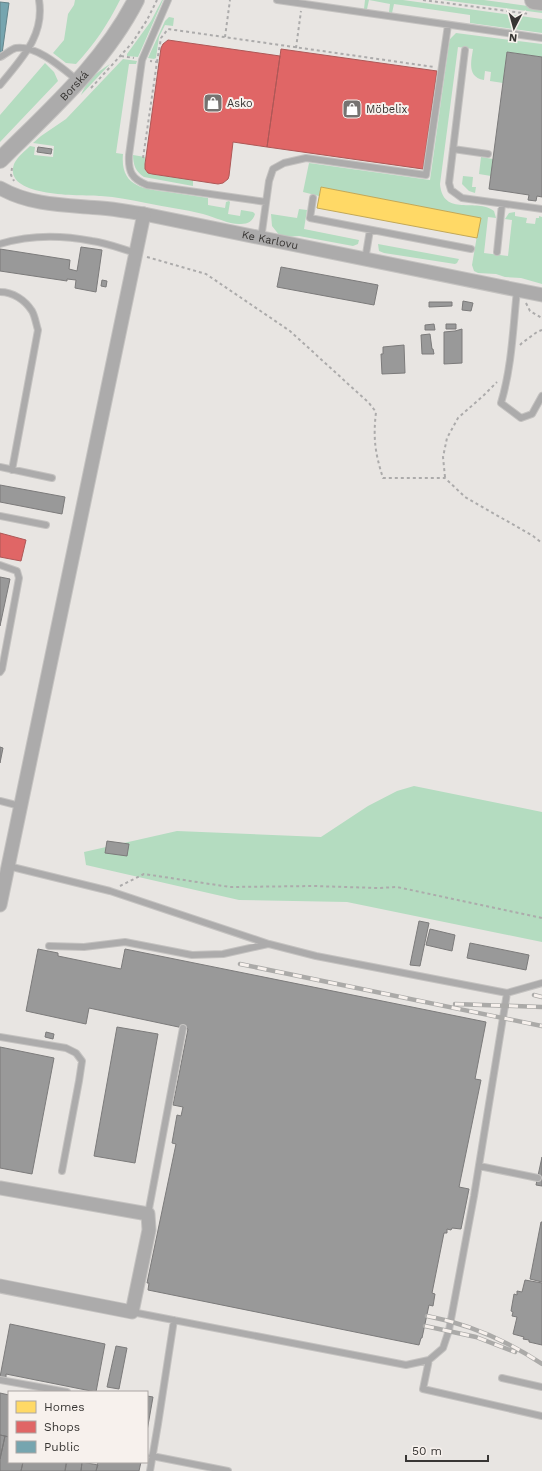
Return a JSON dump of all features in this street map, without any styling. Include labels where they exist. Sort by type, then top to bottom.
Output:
[{"type":"street","name":"Borská","points":[[0,160],[78,81],[110,43],[136,0]]},
{"type":"street","name":"Ke Karlovu","points":[[0,188],[21,198],[46,204],[101,208],[144,214],[542,295]]},
{"type":"street","points":[[0,905],[144,214]]},
{"type":"street","points":[[0,1188],[148,1214],[149,1230],[132,1312],[0,1286]]},
{"type":"lane","points":[[0,85],[36,35],[41,12],[39,0]]},
{"type":"lane","points":[[168,0],[142,60],[128,165],[130,172],[138,181],[147,185],[266,202]]},
{"type":"lane","points":[[277,0],[542,38]]},
{"type":"lane","points":[[261,239],[269,181],[273,169],[284,163],[306,158],[426,175],[448,25]]},
{"type":"lane","points":[[0,57],[15,48],[28,48],[48,58],[78,81]]},
{"type":"lane","points":[[465,50],[449,183],[451,190],[462,198],[542,210]]},
{"type":"lane","points":[[453,149],[488,154]]},
{"type":"lane","points":[[313,198],[310,218],[471,249]]},
{"type":"lane","points":[[497,252],[502,204]]},
{"type":"lane","points":[[365,260],[370,230]]},
{"type":"lane","points":[[0,244],[19,238],[54,237],[92,241],[136,253]]},
{"type":"lane","points":[[516,290],[510,364],[501,404],[521,418],[532,414],[542,396]]},
{"type":"lane","points":[[0,292],[5,292],[21,298],[33,312],[38,330],[12,470]]},
{"type":"lane","points":[[0,467],[52,478]]},
{"type":"lane","points":[[0,516],[46,525]]},
{"type":"lane","points":[[0,565],[17,571],[19,578],[2,669],[0,672]]},
{"type":"lane","points":[[0,801],[20,806]]},
{"type":"lane","points":[[8,866],[110,891],[269,944],[316,956],[506,993],[542,983]]},
{"type":"lane","points":[[49,946],[84,947],[125,942],[192,955],[223,954],[269,944]]},
{"type":"lane","points":[[132,1312],[406,1366],[430,1360],[443,1348],[449,1330],[479,1166],[506,993]]},
{"type":"lane","points":[[148,1214],[183,1028]]},
{"type":"lane","points":[[0,1037],[66,1048],[76,1053],[82,1061],[62,1171]]},
{"type":"lane","points":[[479,1166],[538,1178]]},
{"type":"lane","points":[[150,1471],[174,1320]]},
{"type":"lane","points":[[430,1360],[423,1389],[542,1416]]},
{"type":"lane","points":[[502,1378],[542,1387]]},
{"type":"lane","points":[[0,1380],[61,1391]]},
{"type":"lane","points":[[152,1456],[228,1471]]},
{"type":"path","points":[[225,37],[230,0]]},
{"type":"path","points":[[422,0],[537,5]]},
{"type":"path","points":[[296,48],[302,4]]},
{"type":"path","points":[[143,158],[161,38],[168,29],[442,68]]},
{"type":"path","points":[[121,56],[157,62]]},
{"type":"path","points":[[136,253],[206,274],[290,331],[369,403],[376,412],[374,433],[378,461],[383,478],[445,478]]},
{"type":"path","points":[[531,304],[526,303],[530,311],[542,318]]},
{"type":"path","points":[[542,330],[522,342],[504,374],[484,396],[458,418],[448,438],[443,457],[445,478],[465,497],[533,536],[542,543]]},
{"type":"path","points":[[110,891],[144,874],[230,888],[314,886],[378,888],[397,887],[542,918]]},
{"type":"green space","points":[[75,0],[120,0],[100,34],[76,64],[66,63],[53,53],[64,40],[68,14],[74,5]]},
{"type":"green space","points":[[162,0],[138,57],[127,56],[151,21]]},
{"type":"green space","points":[[365,0],[369,0],[367,9],[364,9]]},
{"type":"green space","points":[[369,0],[403,0],[542,19],[542,33],[470,23],[470,15],[394,4],[392,13],[389,12],[390,4]]},
{"type":"green space","points":[[443,0],[484,0],[542,8],[542,13]]},
{"type":"green space","points":[[169,17],[174,18],[173,26],[165,25],[159,37],[156,58],[148,58],[165,21]]},
{"type":"green space","points":[[456,33],[542,44],[542,57],[507,52],[503,83],[490,81],[491,72],[485,71],[484,80],[475,76],[471,68],[473,49],[458,47],[440,184],[442,194],[447,201],[454,204],[487,207],[494,211],[496,218],[488,217],[484,253],[508,256],[512,220],[505,219],[509,213],[515,212],[515,216],[527,218],[526,223],[535,224],[536,218],[539,218],[539,216],[542,217],[542,284],[521,278],[478,273],[474,271],[472,265],[480,218],[321,187],[319,196],[303,192],[309,163],[430,180],[449,44],[450,39]]},
{"type":"green space","points":[[123,59],[137,61],[136,64],[129,64],[116,153],[123,154],[123,165],[125,173],[129,179],[135,184],[150,189],[208,198],[208,205],[225,208],[226,202],[229,201],[228,214],[240,216],[241,210],[253,212],[255,214],[250,222],[237,224],[196,212],[118,198],[46,192],[31,189],[20,183],[14,175],[15,161],[30,146],[35,147],[34,155],[53,157],[54,146],[33,143],[66,119]]},
{"type":"green space","points":[[45,63],[54,72],[58,81],[0,142],[0,115]]},
{"type":"green space","points":[[110,64],[81,95],[92,77]]},
{"type":"green space","points":[[133,155],[145,157],[146,169],[150,174],[193,180],[193,186],[144,177],[136,168]]},
{"type":"green space","points":[[481,157],[493,159],[491,176],[479,174]]},
{"type":"green space","points":[[463,176],[473,177],[472,187],[476,187],[475,193],[469,191],[462,184]]},
{"type":"green space","points":[[299,209],[307,210],[304,229],[359,240],[358,244],[353,246],[299,236],[280,236],[272,226],[271,214],[297,218]]},
{"type":"green space","points":[[378,244],[459,259],[455,264],[384,253],[379,251]]},
{"type":"green space","points":[[414,786],[542,812],[542,942],[347,902],[239,900],[86,865],[84,852],[177,831],[321,837],[368,806],[397,791]]},
{"type":"building: Homes","points":[[321,187],[481,218],[477,238],[317,208]]},
{"type":"building: Shops","name":"Asko","points":[[168,40],[280,56],[267,147],[233,142],[229,176],[223,183],[218,184],[152,174],[148,173],[145,169],[161,48]]},
{"type":"building: Shops","name":"Möbelix","points":[[281,49],[437,71],[423,169],[267,147]]},
{"type":"building: Shops","points":[[0,533],[26,540],[21,561],[0,557]]},
{"type":"building: Public","points":[[0,2],[9,3],[2,54],[0,54]]},
{"type":"building: Industry","points":[[507,52],[542,57],[542,197],[537,196],[536,201],[528,200],[529,195],[489,189]]},
{"type":"building: Industry","points":[[38,147],[52,149],[51,154],[37,152]]},
{"type":"building: Industry","points":[[81,247],[102,250],[96,292],[75,288],[76,280],[67,279],[67,281],[0,271],[0,249],[70,260],[69,269],[77,271]]},
{"type":"building: Industry","points":[[281,267],[378,285],[374,305],[277,287]]},
{"type":"building: Industry","points":[[102,280],[107,281],[106,287],[101,286]]},
{"type":"building: Industry","points":[[463,301],[473,303],[471,311],[462,310]]},
{"type":"building: Industry","points":[[429,302],[452,302],[452,306],[429,307]]},
{"type":"building: Industry","points":[[434,324],[435,330],[425,330],[425,325]]},
{"type":"building: Industry","points":[[446,324],[456,324],[456,329],[446,329]]},
{"type":"building: Industry","points":[[462,329],[462,363],[444,364],[444,332]]},
{"type":"building: Industry","points":[[430,334],[434,354],[422,354],[421,335]]},
{"type":"building: Industry","points":[[404,345],[405,373],[382,374],[381,354],[383,354],[383,347]]},
{"type":"building: Industry","points":[[0,485],[65,497],[62,514],[0,502]]},
{"type":"building: Industry","points":[[0,577],[10,579],[0,626]]},
{"type":"building: Industry","points":[[0,747],[3,748],[0,763]]},
{"type":"building: Industry","points":[[107,841],[129,844],[127,856],[105,853]]},
{"type":"building: Industry","points":[[419,921],[429,923],[420,966],[410,965]]},
{"type":"building: Industry","points":[[430,929],[455,935],[452,951],[426,945]]},
{"type":"building: Industry","points":[[470,943],[529,955],[526,970],[467,958]]},
{"type":"building: Industry","points":[[38,949],[58,953],[58,956],[121,969],[125,949],[486,1022],[475,1079],[481,1080],[459,1187],[469,1189],[461,1229],[447,1229],[447,1233],[444,1233],[432,1293],[435,1294],[433,1306],[429,1305],[422,1338],[419,1345],[148,1290],[149,1283],[147,1283],[176,1144],[172,1143],[177,1115],[181,1116],[183,1107],[173,1105],[188,1029],[89,1008],[86,1024],[26,1011]]},
{"type":"building: Industry","points":[[117,1027],[158,1034],[135,1163],[94,1156]]},
{"type":"building: Industry","points":[[46,1032],[54,1034],[53,1039],[45,1037]]},
{"type":"building: Industry","points":[[0,1047],[54,1058],[32,1174],[0,1168]]},
{"type":"building: Industry","points":[[542,1157],[542,1186],[536,1185]]},
{"type":"building: Industry","points":[[542,1222],[542,1282],[530,1279]]},
{"type":"building: Industry","points":[[525,1280],[542,1283],[542,1345],[529,1342],[529,1340],[523,1339],[524,1337],[513,1334],[517,1317],[512,1316],[513,1312],[511,1311],[514,1294],[517,1295],[517,1291],[522,1292]]},
{"type":"building: Industry","points":[[10,1324],[105,1344],[96,1391],[6,1374],[6,1378],[0,1377]]},
{"type":"building: Industry","points":[[116,1346],[127,1348],[119,1389],[107,1387]]},
{"type":"building: Industry","points":[[0,1393],[8,1395],[8,1437],[0,1435]]},
{"type":"building: Industry","points":[[148,1396],[153,1397],[148,1425]]},
{"type":"building: Industry","points":[[0,1435],[5,1436],[0,1459]]},
{"type":"building: Industry","points":[[5,1436],[8,1437],[8,1463],[23,1463],[21,1471],[0,1471],[0,1459]]},
{"type":"building: Industry","points":[[23,1463],[66,1463],[65,1471],[21,1471]]},
{"type":"building: Industry","points":[[67,1463],[82,1463],[81,1471],[65,1471]]},
{"type":"building: Industry","points":[[82,1463],[98,1465],[96,1471],[81,1471]]},
{"type":"building: Industry","points":[[98,1463],[141,1463],[139,1471],[96,1471]]},
{"type":"railway","points":[[240,964],[542,1026]]},
{"type":"railway","points":[[534,995],[542,997]]},
{"type":"railway","points":[[455,1004],[542,1007]]},
{"type":"railway","points":[[427,1316],[443,1319],[487,1334],[501,1340],[542,1364]]},
{"type":"railway","points":[[425,1326],[476,1337],[515,1352]]},
{"type":"place","name":"Asko","points":[[213,103]]},
{"type":"place","name":"Möbelix","points":[[352,109]]}]
